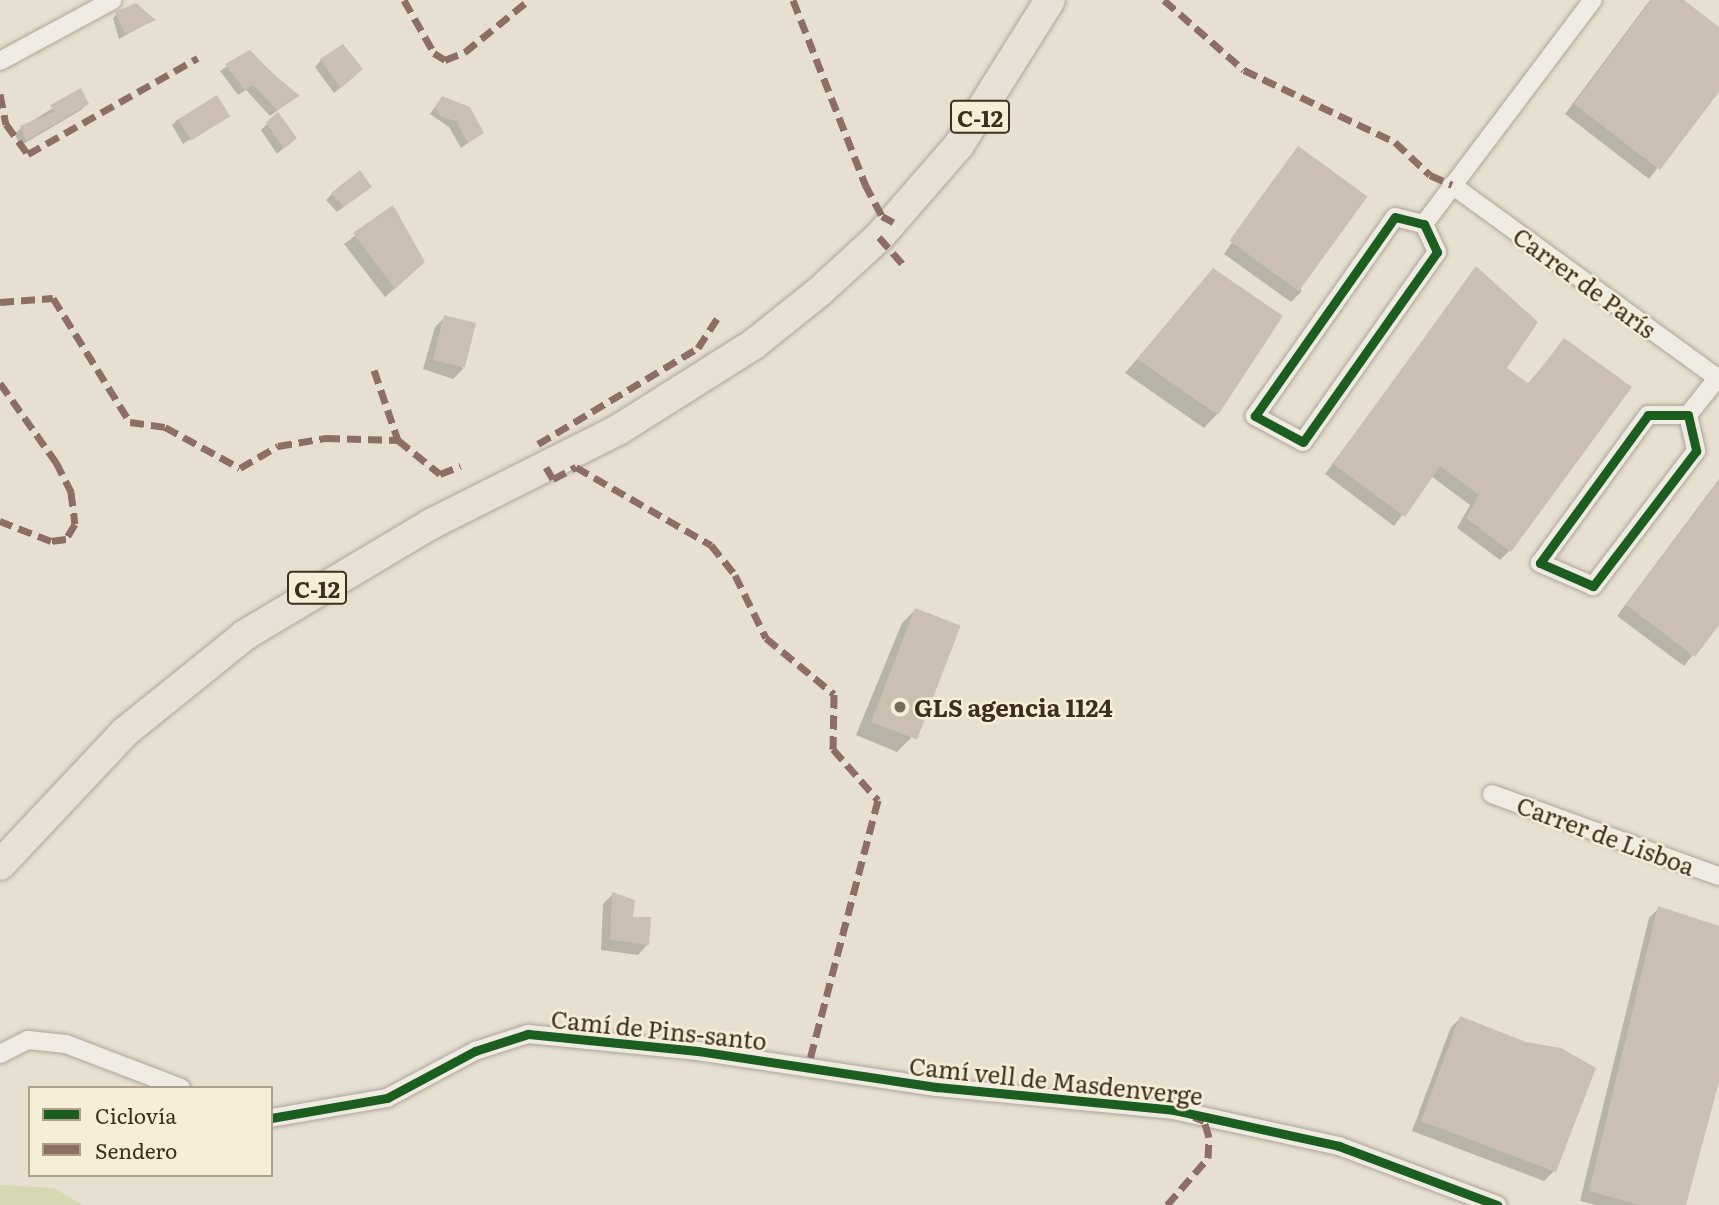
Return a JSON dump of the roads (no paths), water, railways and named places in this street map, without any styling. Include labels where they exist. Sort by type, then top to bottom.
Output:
[{"type":"main road","name":"C-12","points":[[0,865],[125,732],[245,635],[431,524],[618,430],[754,344],[818,292],[879,237],[959,145],[1050,0]]},
{"type":"street","points":[[0,61],[113,0]]},
{"type":"street","points":[[1424,224],[1593,0]]},
{"type":"street","name":"Carrer de París","points":[[1452,185],[1718,378]]},
{"type":"street","points":[[1395,217],[1424,224],[1437,252],[1303,442],[1255,416],[1395,217]]},
{"type":"street","points":[[1688,415],[1718,378]]},
{"type":"street","points":[[1648,415],[1688,415],[1696,451],[1593,586],[1540,563],[1648,415]]},
{"type":"street","name":"Carrer de Lisboa","points":[[1492,794],[1719,876]]},
{"type":"street","name":"Camí de Pins-santo","points":[[273,1118],[387,1098],[484,1047],[528,1034],[808,1067]]},
{"type":"street","points":[[0,1054],[29,1040],[66,1044],[176,1086]]},
{"type":"street","name":"Camí vell de Masdenverge","points":[[808,1067],[1248,1123],[1339,1146],[1497,1205]]},
{"type":"place","name":"GLS agencia 1124","points":[[900,707]]}]
